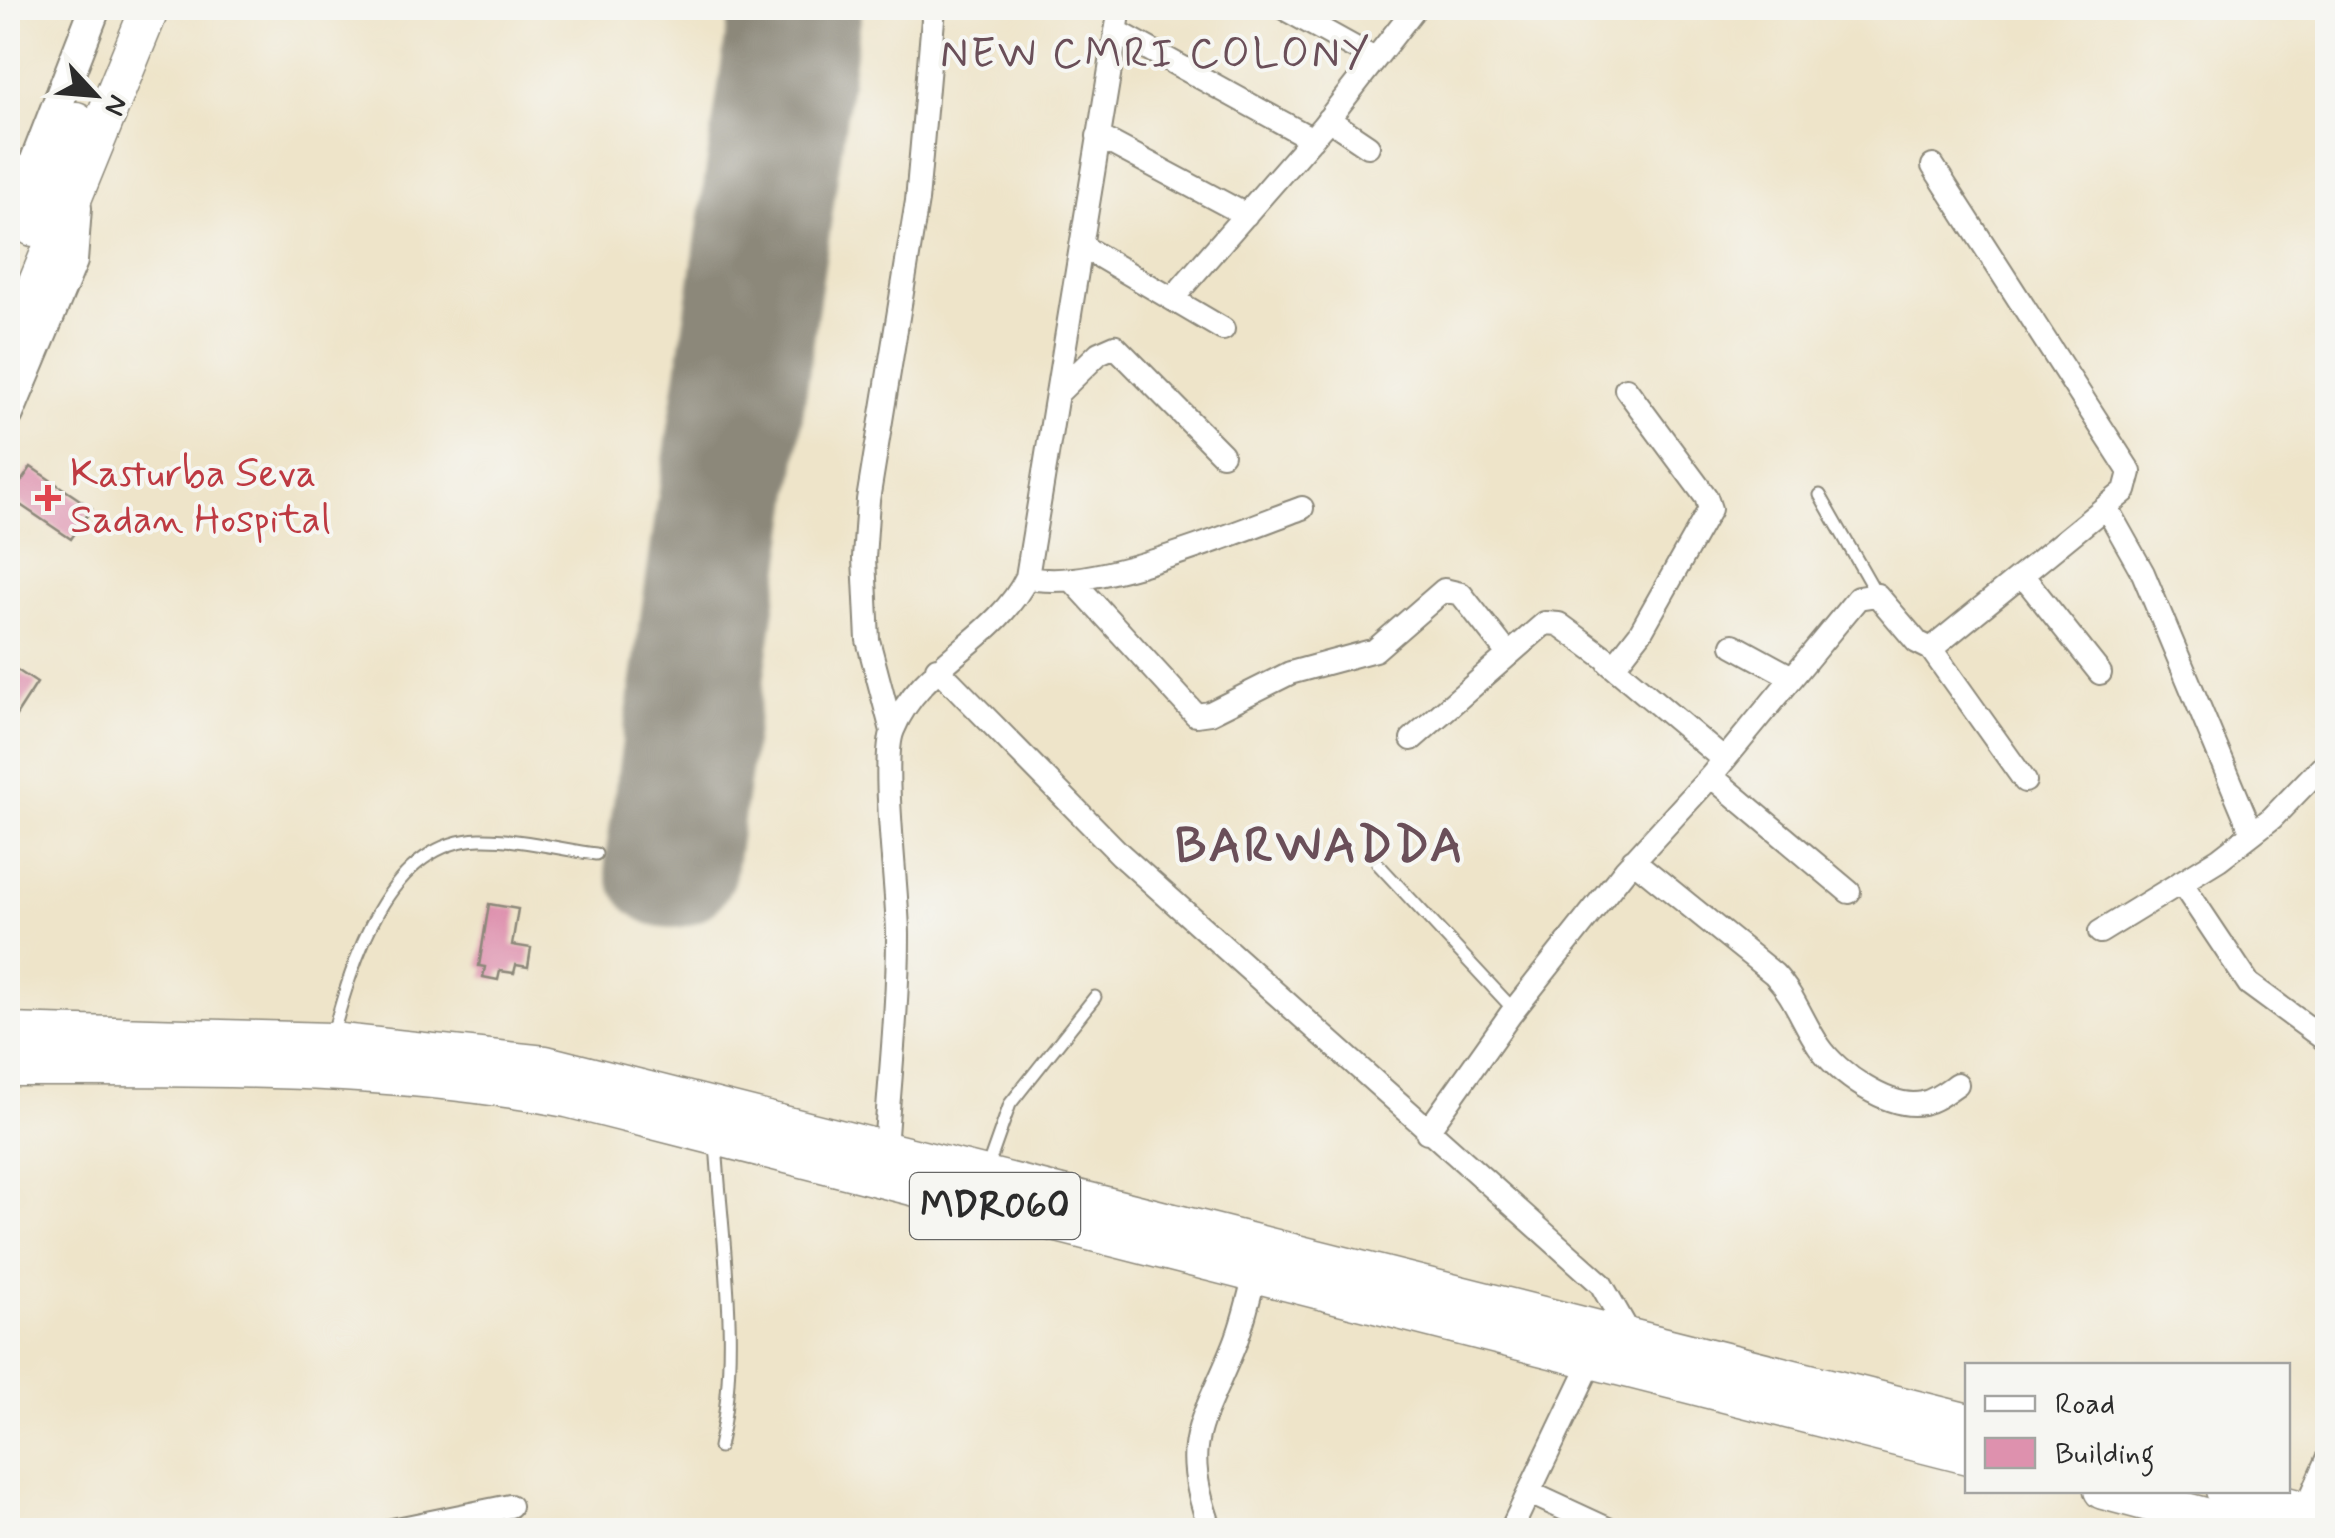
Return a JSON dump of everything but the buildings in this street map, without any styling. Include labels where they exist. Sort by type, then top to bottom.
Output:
[{"type":"main road","points":[[8,290],[122,8]]},
{"type":"main road","points":[[8,356],[150,8]]},
{"type":"main road","name":"MDR060","points":[[8,1033],[329,1057],[545,1065],[719,1122],[1256,1271],[1965,1453]]},
{"type":"main road","name":"MDR060","points":[[8,1067],[329,1057]]},
{"type":"main road","name":"MDR060","points":[[719,1122],[885,1149],[1965,1422]]},
{"type":"main road","points":[[2114,1493],[2254,1530]]},
{"type":"main road","points":[[2236,1493],[2316,1514]]},
{"type":"street","points":[[8,232],[95,8]]},
{"type":"street","points":[[885,1149],[898,938],[889,783],[892,731],[868,640],[864,558],[868,500],[917,201],[934,8]]},
{"type":"street","points":[[892,731],[904,708],[937,668],[995,622],[1028,577],[1120,8]]},
{"type":"street","points":[[1282,8],[1375,60]]},
{"type":"street","points":[[1172,298],[1328,120],[1415,8]]},
{"type":"street","points":[[1116,32],[1312,139]]},
{"type":"street","points":[[1328,120],[1368,146]]},
{"type":"street","points":[[1098,136],[1246,216]]},
{"type":"street","points":[[1932,649],[2125,491],[2130,472],[1933,166]]},
{"type":"street","points":[[8,414],[72,261],[78,185]]},
{"type":"street","points":[[1082,246],[1223,329]]},
{"type":"street","points":[[1060,391],[1099,353],[1114,346],[1222,454]]},
{"type":"street","points":[[1609,663],[1615,665],[1623,660],[1710,509],[1706,497],[1626,389]]},
{"type":"street","points":[[2106,507],[2143,573],[2252,833]]},
{"type":"street","points":[[1028,577],[1074,582],[1212,541],[1302,508]]},
{"type":"street","points":[[2022,576],[2100,673]]},
{"type":"street","points":[[1074,582],[1196,715],[1210,714],[1290,673],[1376,650],[1444,590],[1461,594],[1508,654]]},
{"type":"street","points":[[1427,1132],[1514,1010],[1633,860],[1718,768],[1840,615],[1858,598],[1877,595],[1917,642],[1932,649],[2025,781]]},
{"type":"street","points":[[1412,738],[1508,654],[1552,622],[1609,663],[1849,892]]},
{"type":"street","points":[[1733,645],[1790,676]]},
{"type":"street","points":[[937,668],[1120,854],[1427,1132],[1602,1284],[1633,1340]]},
{"type":"street","points":[[2100,932],[2272,818],[2328,760]]},
{"type":"street","points":[[1633,860],[1774,974],[1791,992],[1820,1048],[1842,1070],[1869,1088],[1906,1104],[1924,1103],[1957,1084]]},
{"type":"street","points":[[2180,882],[2249,984],[2328,1042]]},
{"type":"street","points":[[1211,1530],[1196,1483],[1195,1434],[1235,1345],[1256,1271]]},
{"type":"street","points":[[1512,1530],[1592,1360]]},
{"type":"street","points":[[2316,1514],[2328,1459]]},
{"type":"street","points":[[1530,1493],[1610,1530]]},
{"type":"street","points":[[392,1530],[510,1506]]},
{"type":"lane","points":[[1820,495],[1877,595]]},
{"type":"lane","points":[[329,1057],[345,990],[378,912],[398,883],[422,862],[452,845],[482,838],[596,854]]},
{"type":"lane","points":[[1378,864],[1514,1010]]},
{"type":"lane","points":[[986,1174],[1010,1104],[1095,997]]},
{"type":"lane","points":[[719,1122],[732,1342],[730,1401],[720,1448]]},
{"type":"runway","points":[[671,862],[796,8]]},
{"type":"place","name":"Kasturba Seva Sadan Hospital","points":[[48,498]]},
{"type":"district","name":"NEW CMRI COLONY","points":[[1156,55]]},
{"type":"district","name":"BARWADDA","points":[[1320,847]]}]
